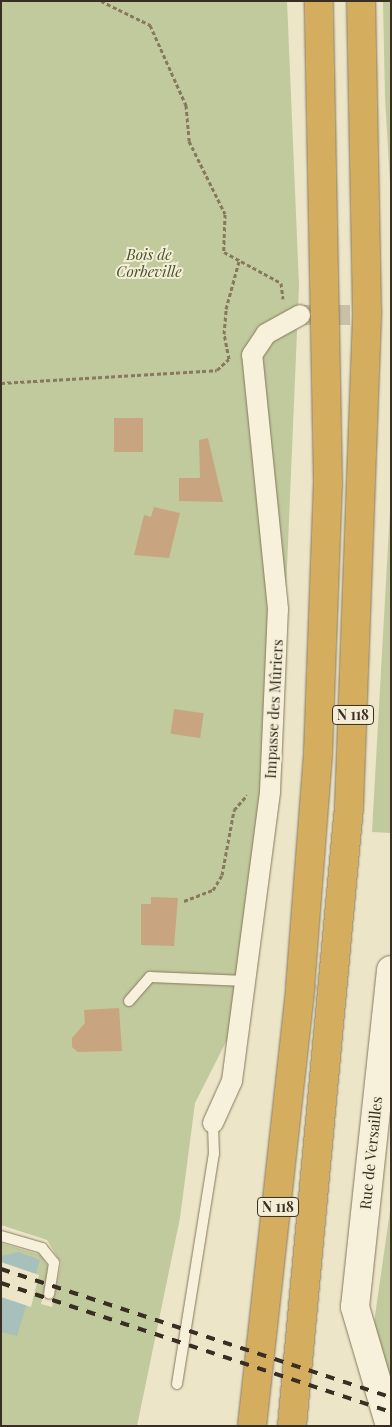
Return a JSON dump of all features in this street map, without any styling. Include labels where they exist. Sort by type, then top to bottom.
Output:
[{"type":"highway","name":"N 118","points":[[252,1426],[300,988],[318,753],[328,484],[319,1]]},
{"type":"highway","name":"N 118","points":[[292,1426],[349,807],[367,311],[361,1]]},
{"type":"main road","name":"Rue de Versailles","points":[[390,1426],[355,1307],[384,1094],[391,970]]},
{"type":"street","name":"Impasse des Mûriers","points":[[213,1123],[232,1081],[270,791],[278,609],[252,355],[266,334],[300,315]]},
{"type":"lane","points":[[129,1001],[150,977],[246,981]]},
{"type":"lane","points":[[177,1384],[214,1154],[213,1123]]},
{"type":"lane","points":[[1,1236],[42,1248],[54,1263],[49,1294]]},
{"type":"path","points":[[101,1],[150,25],[186,105],[189,141],[225,214],[224,252],[281,283],[280,297],[300,315]]},
{"type":"path","points":[[1,383],[217,370],[229,360],[224,334],[226,309],[239,260]]},
{"type":"path","points":[[184,901],[201,898],[218,883],[234,810],[243,797],[270,791]]},
{"type":"green space","name":"Bois de Corbeville","points":[[1,1],[287,1],[299,285],[278,779],[229,1036],[195,1103],[180,1218],[137,1426],[1,1426],[1,1243],[41,1255],[49,1268],[41,1304],[52,1307],[61,1263],[47,1240],[1,1225]]},
{"type":"green space","points":[[383,1],[391,1],[391,201],[385,97]]},
{"type":"green space","points":[[391,492],[391,833],[372,832]]},
{"type":"green space","points":[[391,1204],[391,1416],[370,1351]]},
{"type":"water","points":[[19,1252],[40,1260],[17,1336],[1,1332],[1,1256]]},
{"type":"pier","points":[[1,1262],[39,1275],[31,1307],[1,1297]]},
{"type":"building","points":[[114,418],[143,418],[143,452],[114,452]]},
{"type":"building","points":[[208,438],[223,502],[179,501],[179,478],[200,478],[199,440]]},
{"type":"building","points":[[154,507],[180,513],[169,558],[134,555],[144,515],[151,517]]},
{"type":"building","points":[[174,709],[204,713],[200,738],[171,734]]},
{"type":"building","points":[[151,897],[178,898],[174,946],[141,945],[141,904],[151,904]]},
{"type":"building","points":[[119,1008],[122,1051],[78,1052],[72,1047],[72,1038],[85,1023],[84,1010]]},
{"type":"tunnel","points":[[300,315],[391,315]]},
{"type":"railway","points":[[1,1269],[391,1397]]},
{"type":"railway","points":[[1,1283],[391,1412]]}]
